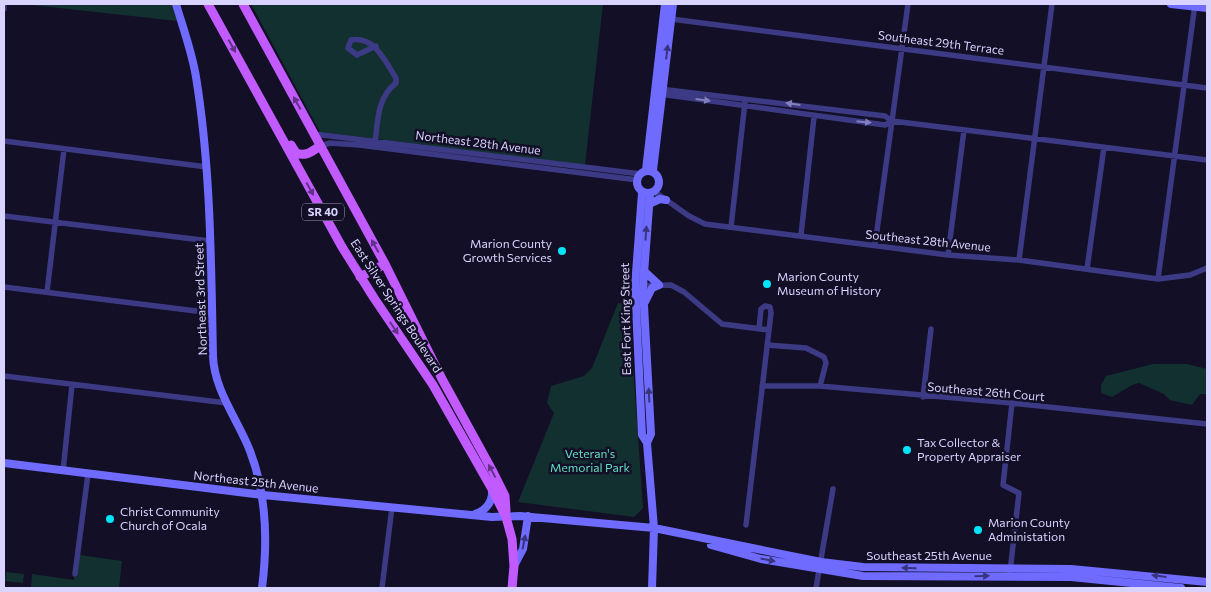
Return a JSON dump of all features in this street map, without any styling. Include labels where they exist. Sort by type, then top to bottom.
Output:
[{"type":"main road","name":"Northeast 3rd Street","points":[[176,4],[196,75],[207,167],[213,356],[227,403],[250,450],[263,494],[267,554],[262,588]]},
{"type":"main road","name":"East Silver Springs Boulevard","points":[[208,4],[360,277],[433,385],[492,489],[506,517],[512,539],[514,566],[512,588]]},
{"type":"main road","points":[[236,4],[243,17],[252,22]]},
{"type":"main road","name":"East Silver Springs Boulevard","points":[[243,4],[385,264],[442,378],[497,480],[505,496],[506,517]]},
{"type":"main road","points":[[659,91],[665,4]]},
{"type":"main road","points":[[644,174],[658,180],[649,193],[638,187],[644,174],[673,4]]},
{"type":"main road","points":[[1171,4],[1195,5],[1207,8]]},
{"type":"main road","points":[[258,92],[266,100],[296,153],[306,155],[320,146]]},
{"type":"main road","name":"East Fort King Street","points":[[647,443],[651,434],[643,287],[649,193]]},
{"type":"main road","name":"East Fort King Street","points":[[649,193],[634,286],[642,435],[647,443],[654,528],[652,588]]},
{"type":"main road","points":[[649,204],[654,201],[666,200]]},
{"type":"main road","points":[[360,277],[385,264]]},
{"type":"main road","points":[[644,271],[659,285],[649,292],[644,305]]},
{"type":"main road","name":"Northeast 25th Avenue","points":[[4,463],[263,494],[506,517]]},
{"type":"main road","points":[[473,515],[486,509],[490,502],[492,489]]},
{"type":"main road","points":[[514,566],[523,549],[528,516]]},
{"type":"main road","name":"Southeast 25th Avenue","points":[[506,517],[528,516],[654,528],[820,566],[881,576],[1010,576],[1124,581],[1181,588]]},
{"type":"main road","name":"Southeast 25th Avenue","points":[[820,566],[1011,567],[1125,572],[1207,582]]},
{"type":"street","points":[[4,4],[4,9]]},
{"type":"street","points":[[875,245],[908,4]]},
{"type":"street","points":[[1019,260],[1052,4]]},
{"type":"street","points":[[1158,279],[1195,5]]},
{"type":"street","name":"Southeast 29th Terrace","points":[[671,19],[1207,88]]},
{"type":"street","points":[[375,143],[385,91],[396,83],[396,78],[376,46]]},
{"type":"street","points":[[659,91],[745,98],[885,116],[892,121],[1207,160]]},
{"type":"street","points":[[659,91],[814,117],[885,125],[892,121]]},
{"type":"street","points":[[731,227],[745,98]]},
{"type":"street","points":[[801,236],[814,117]]},
{"type":"street","points":[[948,255],[964,130]]},
{"type":"street","name":"Northeast 28th Avenue","points":[[314,134],[375,143],[644,174]]},
{"type":"street","points":[[4,141],[207,167]]},
{"type":"street","name":"Northeast 28th Avenue","points":[[320,146],[330,143],[375,143]]},
{"type":"street","points":[[1087,269],[1104,147]]},
{"type":"street","points":[[47,292],[64,149]]},
{"type":"street","name":"Southeast 28th Avenue","points":[[649,193],[666,200],[689,216],[705,224],[948,255],[1019,260],[1158,279],[1190,275],[1207,268]]},
{"type":"street","points":[[4,216],[210,241]]},
{"type":"street","points":[[634,286],[670,285],[684,292],[722,324],[769,330]]},
{"type":"street","points":[[4,287],[212,313]]},
{"type":"street","points":[[746,525],[768,345],[771,313],[768,307],[761,309],[759,329]]},
{"type":"street","points":[[923,397],[931,329]]},
{"type":"street","points":[[768,345],[806,348],[824,357],[826,363],[820,386]]},
{"type":"street","points":[[4,376],[227,403]]},
{"type":"street","points":[[63,471],[72,385]]},
{"type":"street","name":"Southeast 26th Court","points":[[762,386],[820,386],[923,397],[1012,403],[1207,424]]},
{"type":"street","points":[[1010,576],[1019,493],[1003,485],[1012,403]]},
{"type":"street","points":[[75,574],[88,474]]},
{"type":"street","points":[[816,588],[832,489]]},
{"type":"street","points":[[382,588],[392,507]]},
{"type":"green space","points":[[23,4],[173,4],[177,21]]},
{"type":"green space","points":[[251,4],[603,4],[585,165],[320,132]]},
{"type":"green space","name":"Veteran's Memorial Park","points":[[618,303],[626,304],[629,308],[643,508],[634,517],[518,502],[554,413],[547,403],[551,386],[584,376],[592,368]]},
{"type":"green space","points":[[1153,364],[1187,364],[1207,369],[1207,394],[1200,394],[1192,405],[1170,400],[1164,394],[1139,383],[1112,397],[1101,393],[1101,385],[1106,376]]},
{"type":"green space","points":[[80,555],[122,561],[119,588],[31,588],[32,574],[74,580],[74,576],[77,577]]},
{"type":"green space","points":[[6,572],[24,574],[23,583],[5,581]]},
{"type":"place","name":"Marion County Growth Services","points":[[562,251]]},
{"type":"place","name":"Marion County Museum of History","points":[[767,284]]},
{"type":"place","name":"Tax Collector & Property Appraiser","points":[[907,450]]},
{"type":"place","name":"Christ Community Church of Ocala","points":[[110,519]]},
{"type":"place","name":"Marion County Administation","points":[[978,530]]}]
